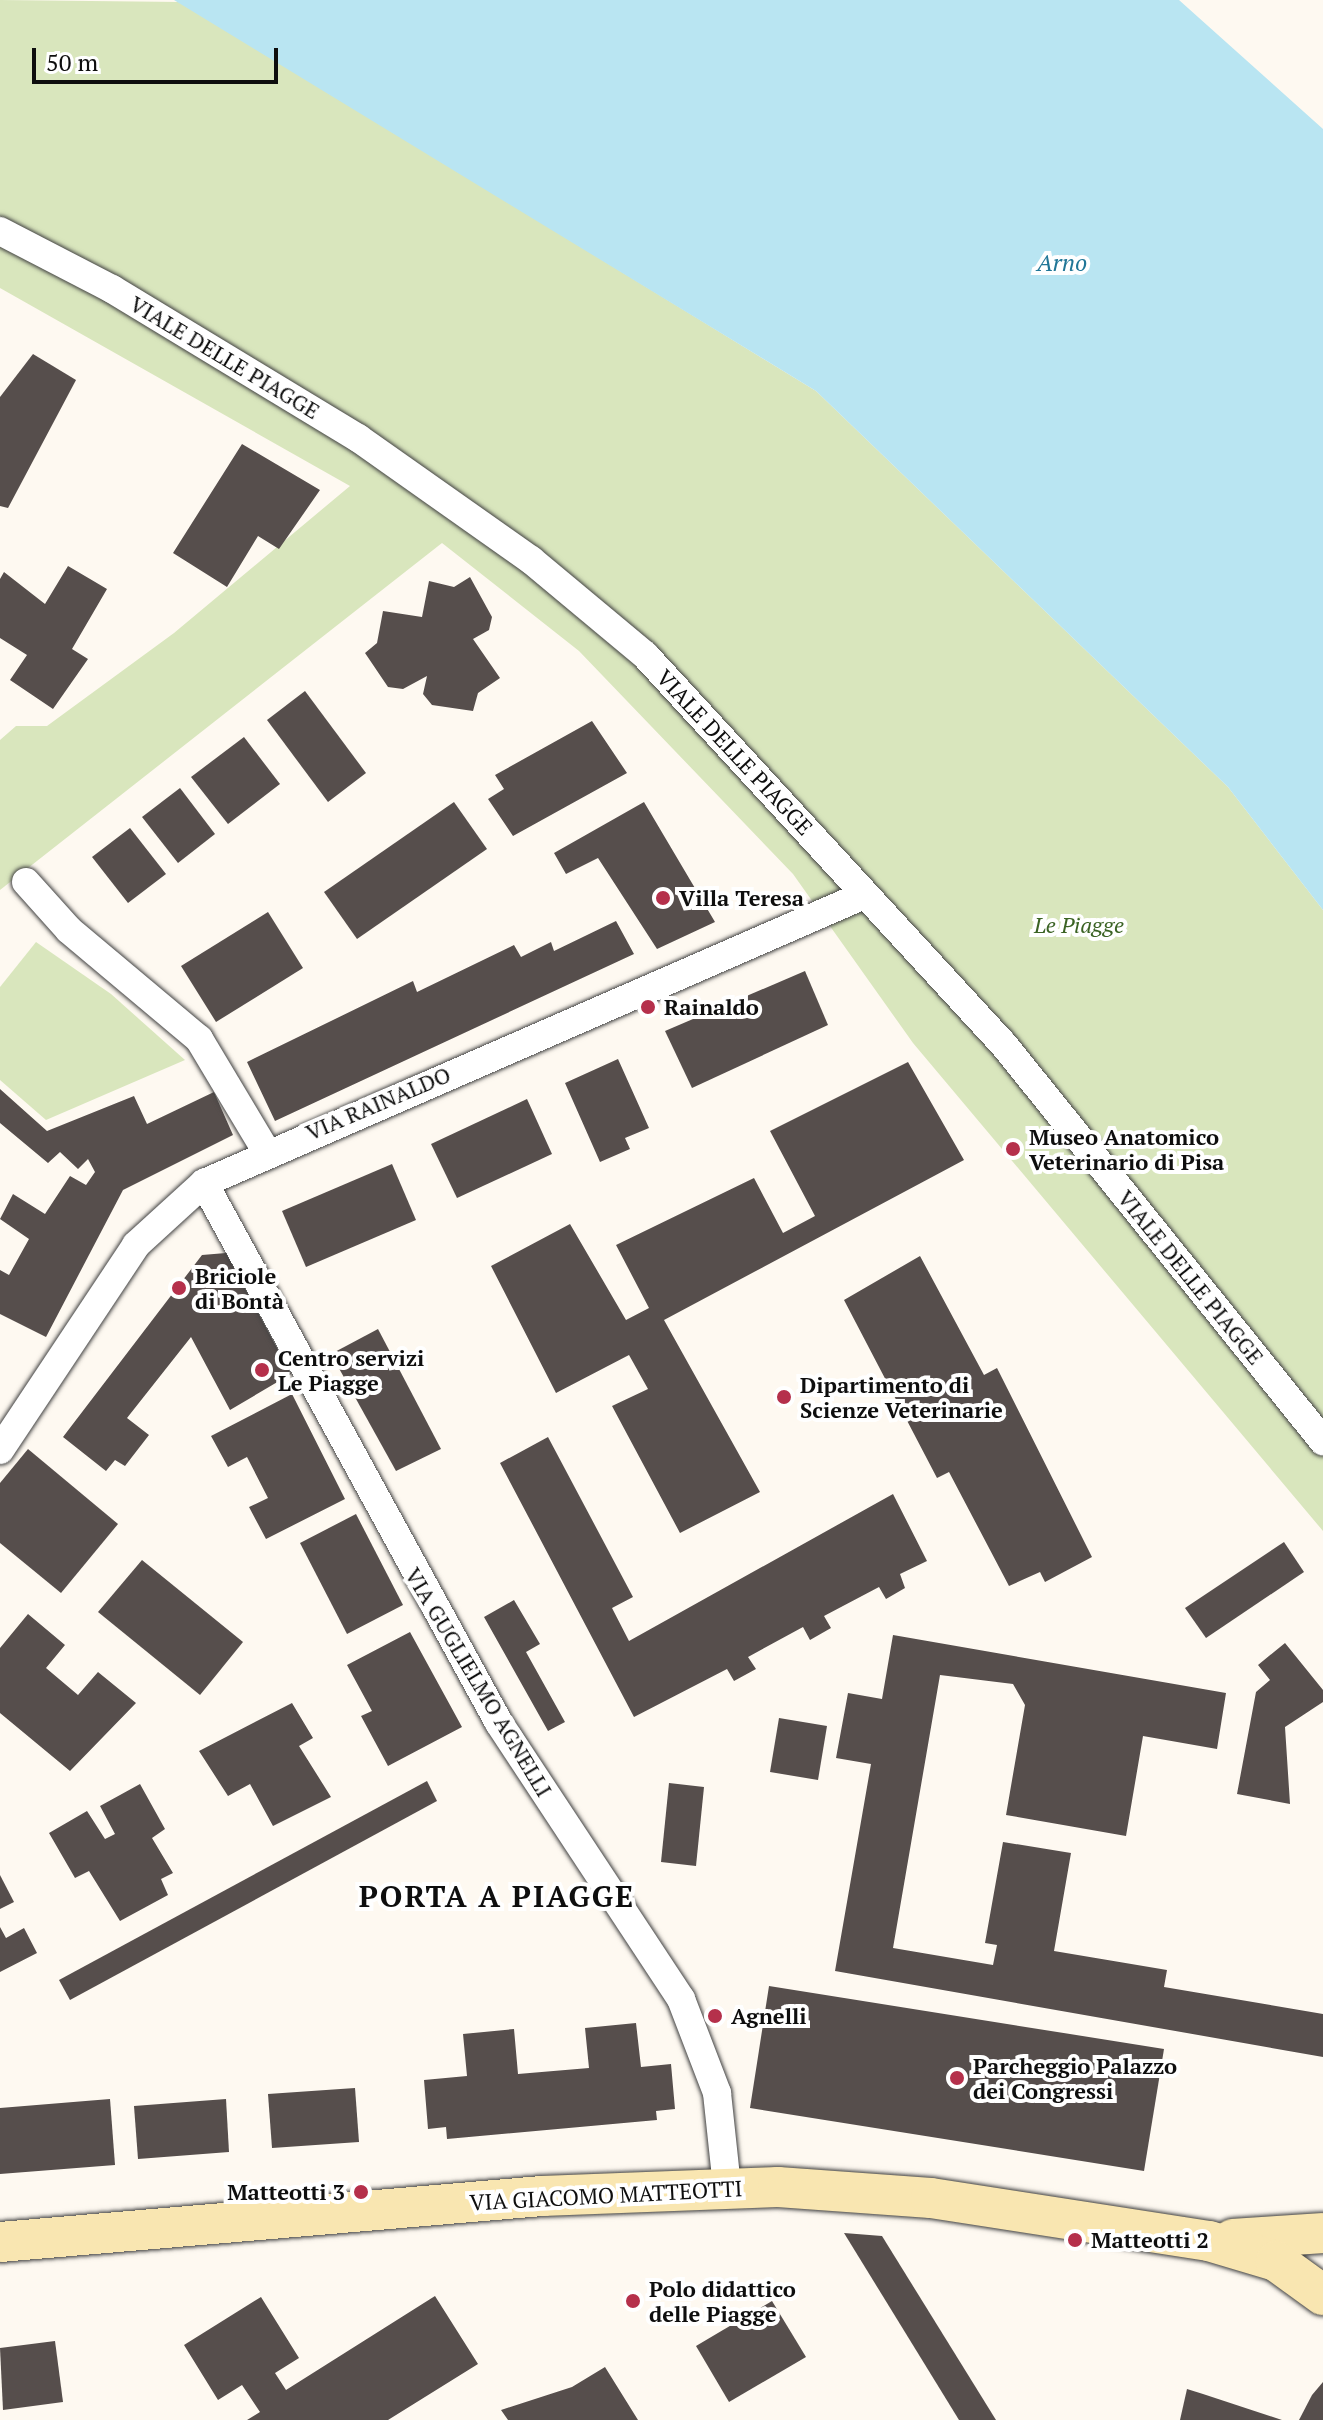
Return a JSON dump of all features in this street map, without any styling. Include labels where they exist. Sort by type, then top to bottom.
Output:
[{"type":"main road","name":"VIA GIACOMO MATTEOTTI","points":[[0,2242],[727,2186],[919,2196],[1209,2241],[1276,2261],[1323,2295]]},
{"type":"main road","name":"VIA GIACOMO MATTEOTTI","points":[[1209,2241],[1323,2233]]},
{"type":"street","name":"VIALE DELLE PIAGGE","points":[[0,231],[235,360],[531,560],[708,716],[864,895],[1004,1045],[1323,1441]]},
{"type":"street","points":[[26,882],[69,930],[199,1039],[266,1151]]},
{"type":"street","name":"VIA RAINALDO","points":[[0,1450],[136,1245],[204,1183],[266,1151],[864,895]]},
{"type":"street","name":"VIA GUGLIELMO AGNELLI","points":[[204,1183],[499,1723],[681,1999],[717,2093],[727,2186]]},
{"type":"green space","name":"Le Piagge","points":[[0,0],[181,2],[816,391],[1228,787],[1323,910],[1323,1531],[913,1043],[793,874],[579,651],[442,543],[0,890],[0,740],[16,726],[47,726],[174,633],[350,486],[0,288]]},
{"type":"green space","points":[[36,942],[111,994],[185,1060],[46,1120],[0,1080],[0,987]]},
{"type":"water","name":"Arno","points":[[174,0],[1179,0],[1323,129],[1323,910],[1228,787],[816,391]]},
{"type":"building","points":[[33,354],[76,380],[8,508],[0,506],[0,397]]},
{"type":"building","points":[[242,444],[320,490],[279,549],[258,536],[227,587],[173,553]]},
{"type":"building","points":[[68,566],[107,589],[72,649],[88,659],[53,709],[10,680],[27,655],[0,638],[0,579],[4,572],[45,604]]},
{"type":"building","points":[[470,577],[492,617],[489,630],[473,639],[500,678],[478,693],[473,711],[432,705],[423,694],[427,676],[403,689],[388,687],[365,653],[377,643],[383,611],[422,617],[429,581],[454,587]]},
{"type":"building","points":[[305,691],[366,773],[328,802],[267,720]]},
{"type":"building","points":[[592,721],[627,773],[513,836],[488,799],[504,789],[495,775]]},
{"type":"building","points":[[244,737],[280,784],[228,824],[191,777]]},
{"type":"building","points":[[180,788],[215,834],[178,863],[142,817]]},
{"type":"building","points":[[454,802],[487,849],[357,939],[324,892]]},
{"type":"building","name":"Villa Teresa","points":[[644,802],[715,922],[657,949],[598,858],[566,874],[554,853]]},
{"type":"building","points":[[130,828],[166,874],[128,903],[92,857]]},
{"type":"building","points":[[268,912],[303,968],[216,1022],[181,966]]},
{"type":"building","points":[[616,921],[634,954],[275,1121],[247,1062],[413,981],[417,992],[514,945],[521,957],[551,942],[554,951]]},
{"type":"building","points":[[805,971],[828,1025],[692,1088],[665,1031]]},
{"type":"building","points":[[618,1059],[649,1128],[625,1138],[630,1149],[600,1162],[565,1083]]},
{"type":"building","points":[[908,1062],[964,1160],[664,1320],[760,1492],[680,1533],[612,1406],[648,1389],[629,1355],[556,1393],[491,1266],[570,1224],[626,1320],[649,1308],[616,1245],[754,1178],[783,1233],[815,1216],[770,1131]]},
{"type":"building","points":[[0,1089],[47,1131],[134,1096],[147,1124],[214,1092],[233,1135],[123,1190],[46,1337],[0,1314],[0,1270],[9,1275],[29,1239],[0,1219],[13,1194],[45,1214],[70,1176],[86,1185],[95,1172],[88,1159],[78,1169],[60,1152],[48,1163],[0,1123]]},
{"type":"building","points":[[527,1099],[552,1154],[457,1198],[431,1144]]},
{"type":"building","points":[[392,1164],[416,1220],[306,1267],[282,1211]]},
{"type":"building","points":[[226,1253],[291,1374],[230,1410],[191,1337],[127,1418],[149,1435],[125,1466],[115,1460],[106,1471],[63,1437],[202,1255]]},
{"type":"building","points":[[920,1256],[984,1375],[997,1368],[1092,1557],[1045,1582],[1040,1572],[1009,1586],[949,1472],[937,1478],[844,1300]]},
{"type":"building","points":[[378,1329],[441,1449],[396,1471],[331,1354]]},
{"type":"building","points":[[292,1394],[345,1499],[266,1539],[249,1507],[268,1498],[247,1457],[228,1467],[211,1436]]},
{"type":"building","points":[[548,1437],[633,1597],[612,1608],[629,1641],[893,1494],[927,1561],[900,1574],[905,1588],[886,1599],[879,1587],[824,1616],[831,1628],[810,1640],[803,1627],[748,1657],[756,1669],[734,1681],[727,1669],[634,1717],[500,1463]]},
{"type":"building","points":[[28,1449],[118,1524],[61,1593],[0,1543],[0,1483]]},
{"type":"building","points":[[356,1514],[403,1605],[347,1634],[300,1543]]},
{"type":"building","points":[[1284,1542],[1304,1572],[1206,1638],[1185,1608]]},
{"type":"building","points":[[142,1560],[243,1642],[200,1695],[98,1612]]},
{"type":"building","points":[[514,1600],[540,1644],[526,1652],[565,1722],[548,1731],[484,1617]]},
{"type":"building","points":[[28,1614],[65,1645],[46,1668],[78,1695],[98,1672],[136,1703],[70,1771],[0,1713],[0,1648]]},
{"type":"building","points":[[410,1632],[462,1727],[388,1766],[361,1716],[372,1711],[347,1665]]},
{"type":"building","points":[[893,1635],[1226,1693],[1217,1749],[1143,1736],[1126,1836],[1006,1815],[1025,1705],[1013,1684],[940,1675],[893,1948],[993,1965],[997,1945],[985,1943],[1003,1842],[1071,1853],[1054,1951],[1167,1970],[1164,1987],[1323,2014],[1323,2057],[835,1971],[871,1764],[836,1758],[848,1693],[882,1699]]},
{"type":"building","points":[[1285,1643],[1323,1690],[1323,1702],[1285,1727],[1290,1804],[1237,1794],[1256,1692],[1270,1680],[1258,1665]]},
{"type":"building","points":[[292,1703],[313,1738],[299,1746],[331,1797],[273,1826],[250,1784],[228,1796],[199,1751]]},
{"type":"building","points":[[779,1718],[827,1726],[818,1780],[770,1772]]},
{"type":"building","points":[[427,1781],[437,1801],[70,2000],[59,1980]]},
{"type":"building","points":[[669,1783],[704,1787],[696,1866],[661,1862]]},
{"type":"building","points":[[140,1784],[165,1829],[152,1838],[173,1873],[161,1879],[168,1895],[120,1921],[89,1871],[75,1878],[49,1833],[87,1811],[105,1839],[115,1834],[100,1806]]},
{"type":"building","points":[[0,1875],[14,1902],[0,1909]]},
{"type":"building","points":[[0,1927],[6,1938],[24,1928],[37,1953],[0,1972]]},
{"type":"building","name":"Parcheggio Palazzo dei Congressi","points":[[769,1986],[1164,2049],[1144,2171],[750,2108]]},
{"type":"building","points":[[636,2023],[641,2067],[671,2064],[675,2109],[656,2111],[657,2120],[447,2139],[446,2127],[428,2129],[424,2080],[467,2076],[463,2034],[514,2029],[518,2074],[589,2068],[585,2028]]},
{"type":"building","points":[[355,2088],[359,2142],[272,2148],[268,2094]]},
{"type":"building","points":[[110,2099],[115,2165],[0,2174],[0,2108]]},
{"type":"building","points":[[226,2099],[229,2152],[138,2159],[134,2106]]},
{"type":"building","points":[[844,2233],[882,2236],[996,2420],[959,2420]]},
{"type":"building","points":[[435,2296],[478,2364],[388,2420],[247,2420],[260,2412],[242,2385],[218,2400],[184,2345],[261,2297],[299,2358],[275,2373],[286,2390]]},
{"type":"building","points":[[772,2301],[806,2357],[729,2402],[696,2346]]},
{"type":"building","points":[[55,2341],[63,2402],[3,2410],[0,2348]]},
{"type":"building","name":"Polo didattico delle Piagge","points":[[605,2367],[638,2420],[508,2420],[501,2410],[572,2387]]},
{"type":"building","points":[[1323,2382],[1323,2420],[1299,2420],[1312,2395]]},
{"type":"building","points":[[1187,2389],[1203,2394],[1282,2420],[1180,2420]]},
{"type":"place","name":"Villa Teresa","points":[[663,898]]},
{"type":"place","name":"Rainaldo","points":[[648,1007]]},
{"type":"place","name":"Museo Anatomico Veterinario di Pisa","points":[[1013,1149]]},
{"type":"place","name":"Briciole di Bontà","points":[[179,1288]]},
{"type":"place","name":"Centro servizi Le Piagge","points":[[262,1370]]},
{"type":"place","name":"Dipartimento di Scienze Veterinarie","points":[[784,1397]]},
{"type":"place","name":"Agnelli","points":[[715,2016]]},
{"type":"place","name":"Parcheggio Palazzo dei Congressi","points":[[957,2078]]},
{"type":"place","name":"Matteotti 3","points":[[361,2192]]},
{"type":"place","name":"Matteotti 2","points":[[1075,2240]]},
{"type":"place","name":"Polo didattico delle Piagge","points":[[633,2301]]},
{"type":"district","name":"PORTA A PIAGGE","points":[[497,1896]]}]
